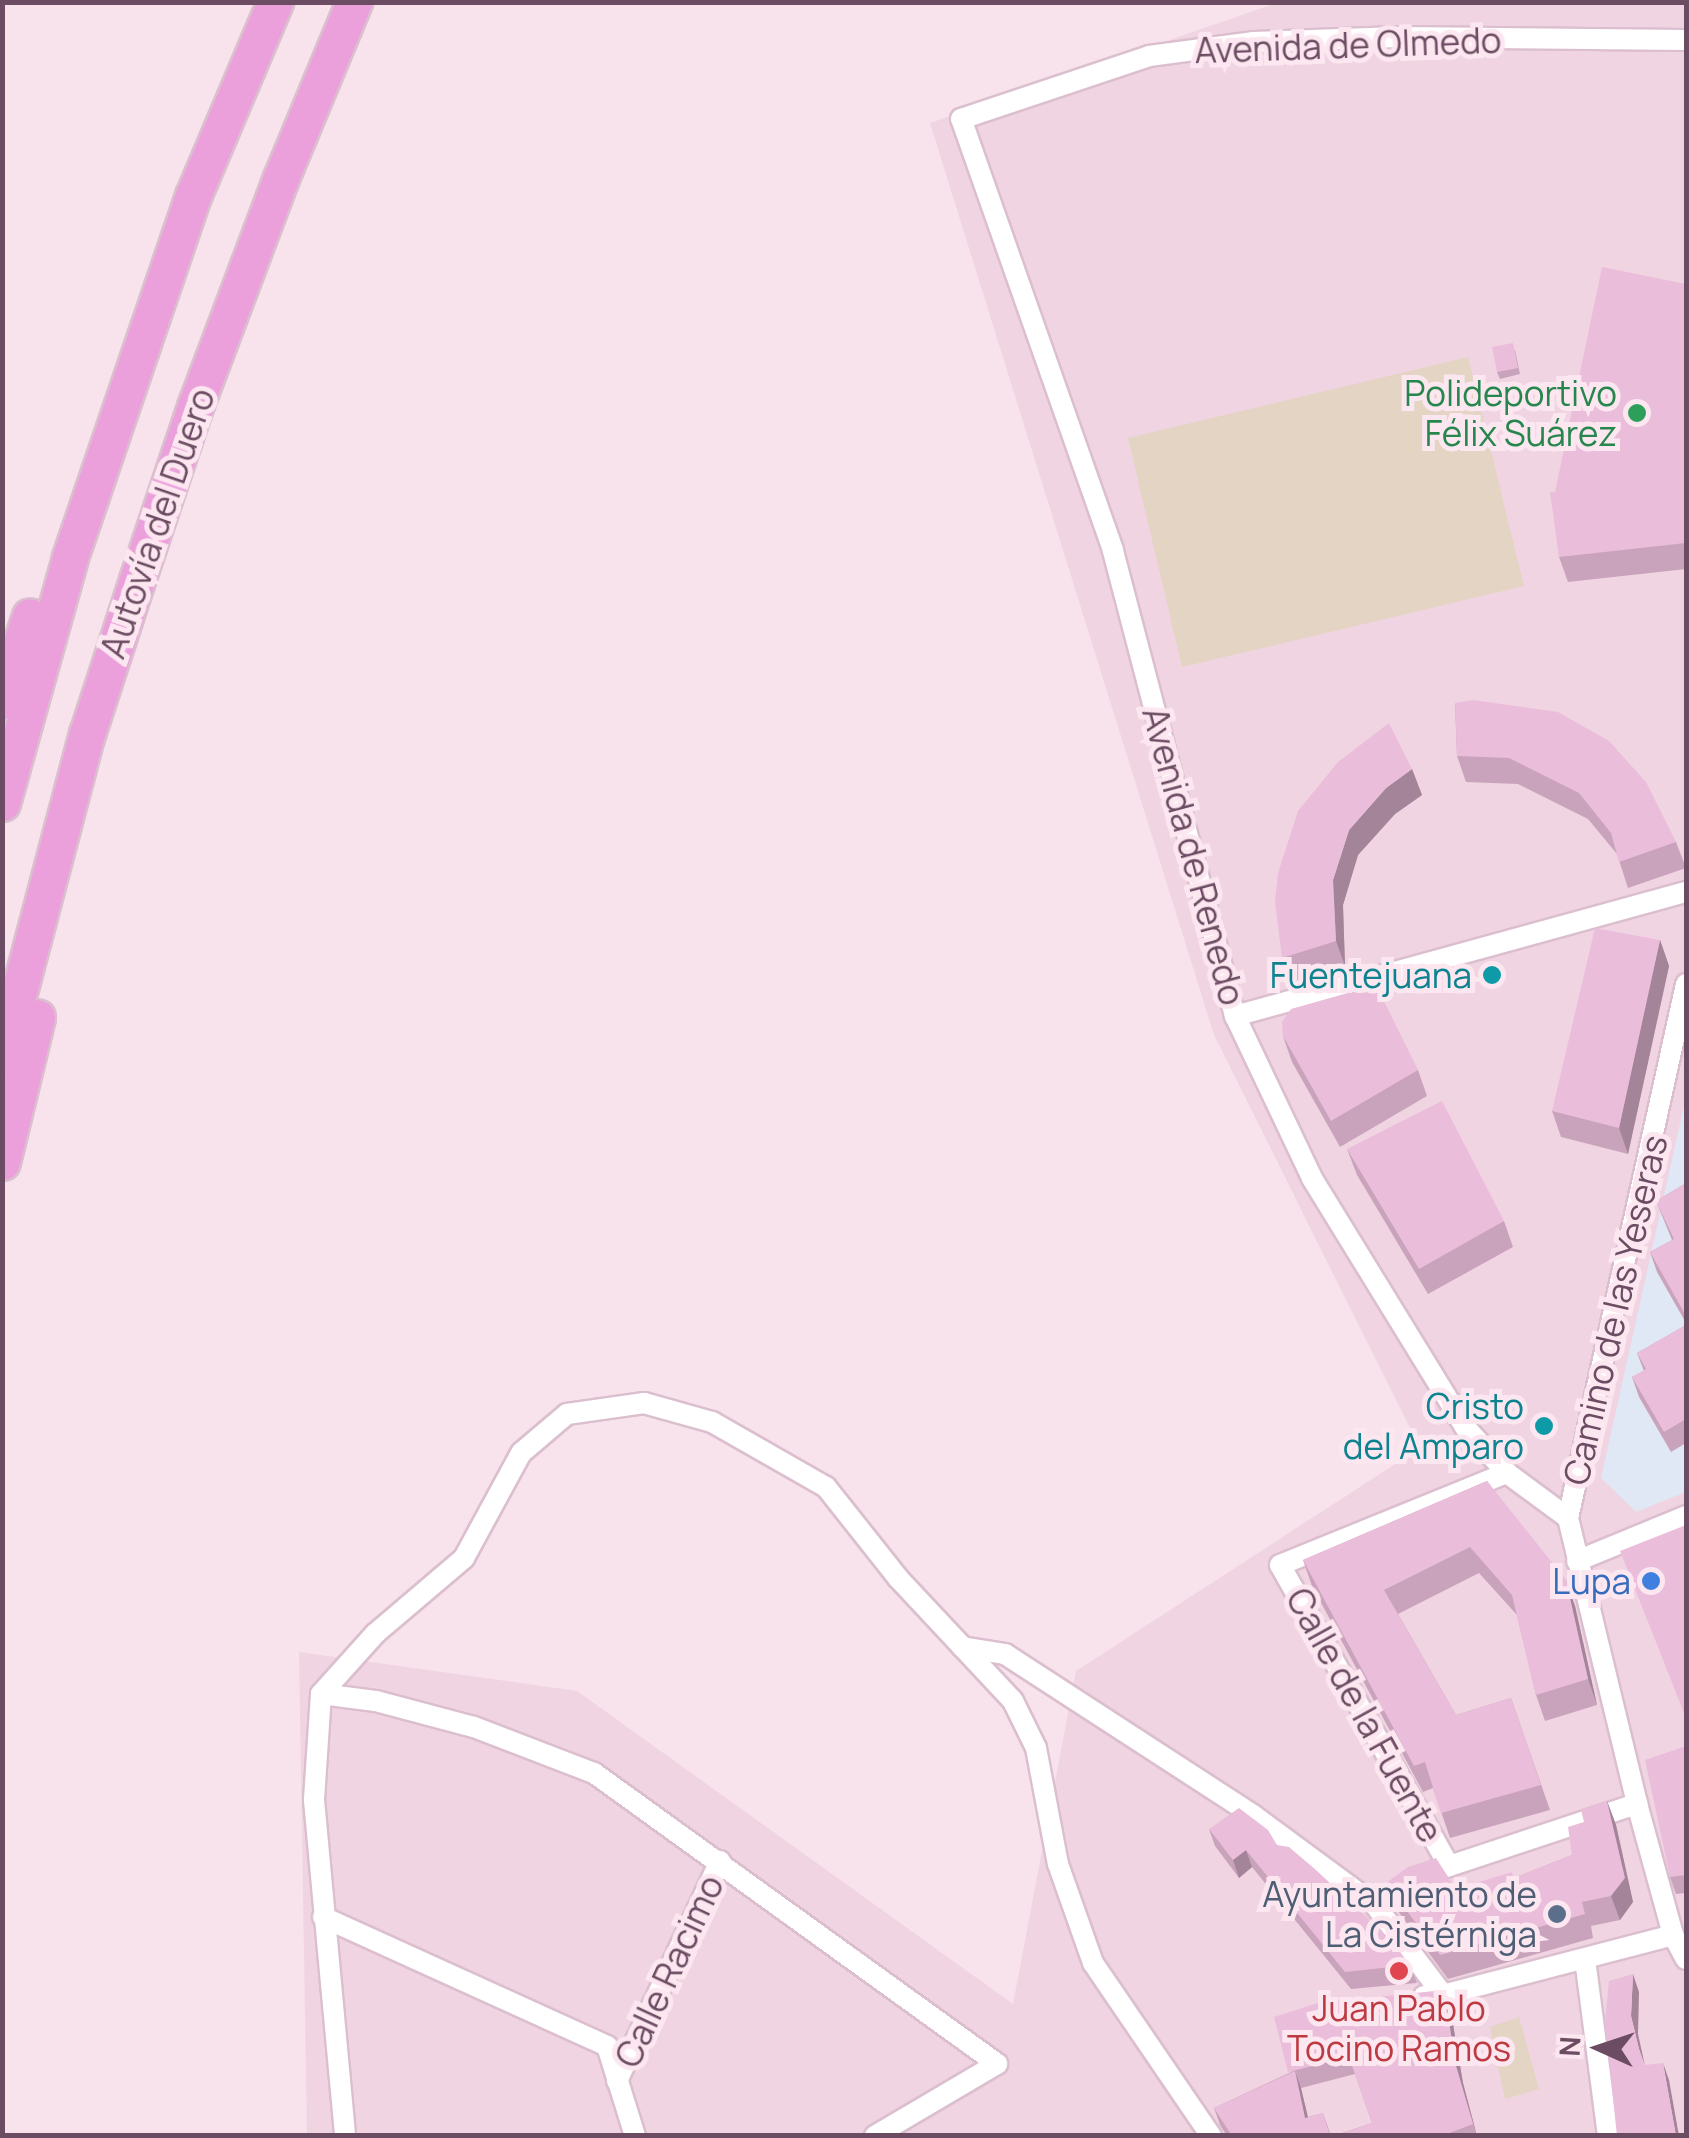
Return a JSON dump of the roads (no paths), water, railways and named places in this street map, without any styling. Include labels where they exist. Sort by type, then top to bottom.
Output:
[{"type":"highway","name":"Autovía del Duero","points":[[2,803],[70,558],[193,196],[275,2]]},
{"type":"highway","name":"Autovía del Duero","points":[[2,1057],[86,734],[196,404],[281,178],[354,2]]},
{"type":"highway","points":[[2,1162],[105,747],[199,458],[281,178]]},
{"type":"highway","points":[[2,701],[115,353],[193,196]]},
{"type":"street","name":"Avenida de Olmedo","points":[[961,118],[1149,56],[1254,42],[1399,38],[1686,40]]},
{"type":"street","name":"Avenida de Renedo","points":[[961,118],[1113,550],[1235,1016],[1312,1178],[1465,1427],[1507,1473],[1568,1518]]},
{"type":"street","points":[[1235,1016],[1686,892]]},
{"type":"street","name":"Camino de las Yeseras","points":[[1568,1518],[1686,984]]},
{"type":"street","points":[[344,2136],[314,1800],[321,1694],[376,1633],[464,1558],[521,1453],[567,1414],[644,1403],[712,1422],[826,1487],[898,1578],[1028,1722],[1058,1864],[1092,1963],[1210,2136]]},
{"type":"street","name":"Calle de la Fuente","points":[[1449,1866],[1280,1565],[1507,1473]]},
{"type":"street","points":[[1578,1561],[1686,1516]]},
{"type":"street","points":[[1568,1518],[1636,1804],[1673,1934],[1686,1958]]},
{"type":"street","points":[[962,1647],[1005,1654],[1381,1900],[1443,1995]]},
{"type":"street","points":[[321,1694],[376,1701],[474,1728],[594,1772],[997,2064],[874,2136]]},
{"type":"street","points":[[1410,1878],[1636,1804]]},
{"type":"street","name":"Calle Racimo","points":[[617,2081],[720,1860]]},
{"type":"street","points":[[323,1917],[607,2046],[635,2136]]},
{"type":"street","points":[[1410,1997],[1443,1995],[1673,1934]]},
{"type":"street","points":[[1585,1958],[1608,2136]]},
{"type":"place","name":"Polideportivo Félix Suárez","points":[[1637,413]]},
{"type":"place","name":"Fuentejuana","points":[[1492,975]]},
{"type":"place","name":"Cristo del Amparo","points":[[1544,1426]]},
{"type":"place","name":"Lupa","points":[[1651,1581]]},
{"type":"place","name":"Ayuntamiento de La Cistérniga","points":[[1557,1914]]},
{"type":"place","name":"Juan Pablo Tocino Ramos","points":[[1399,1971]]}]
